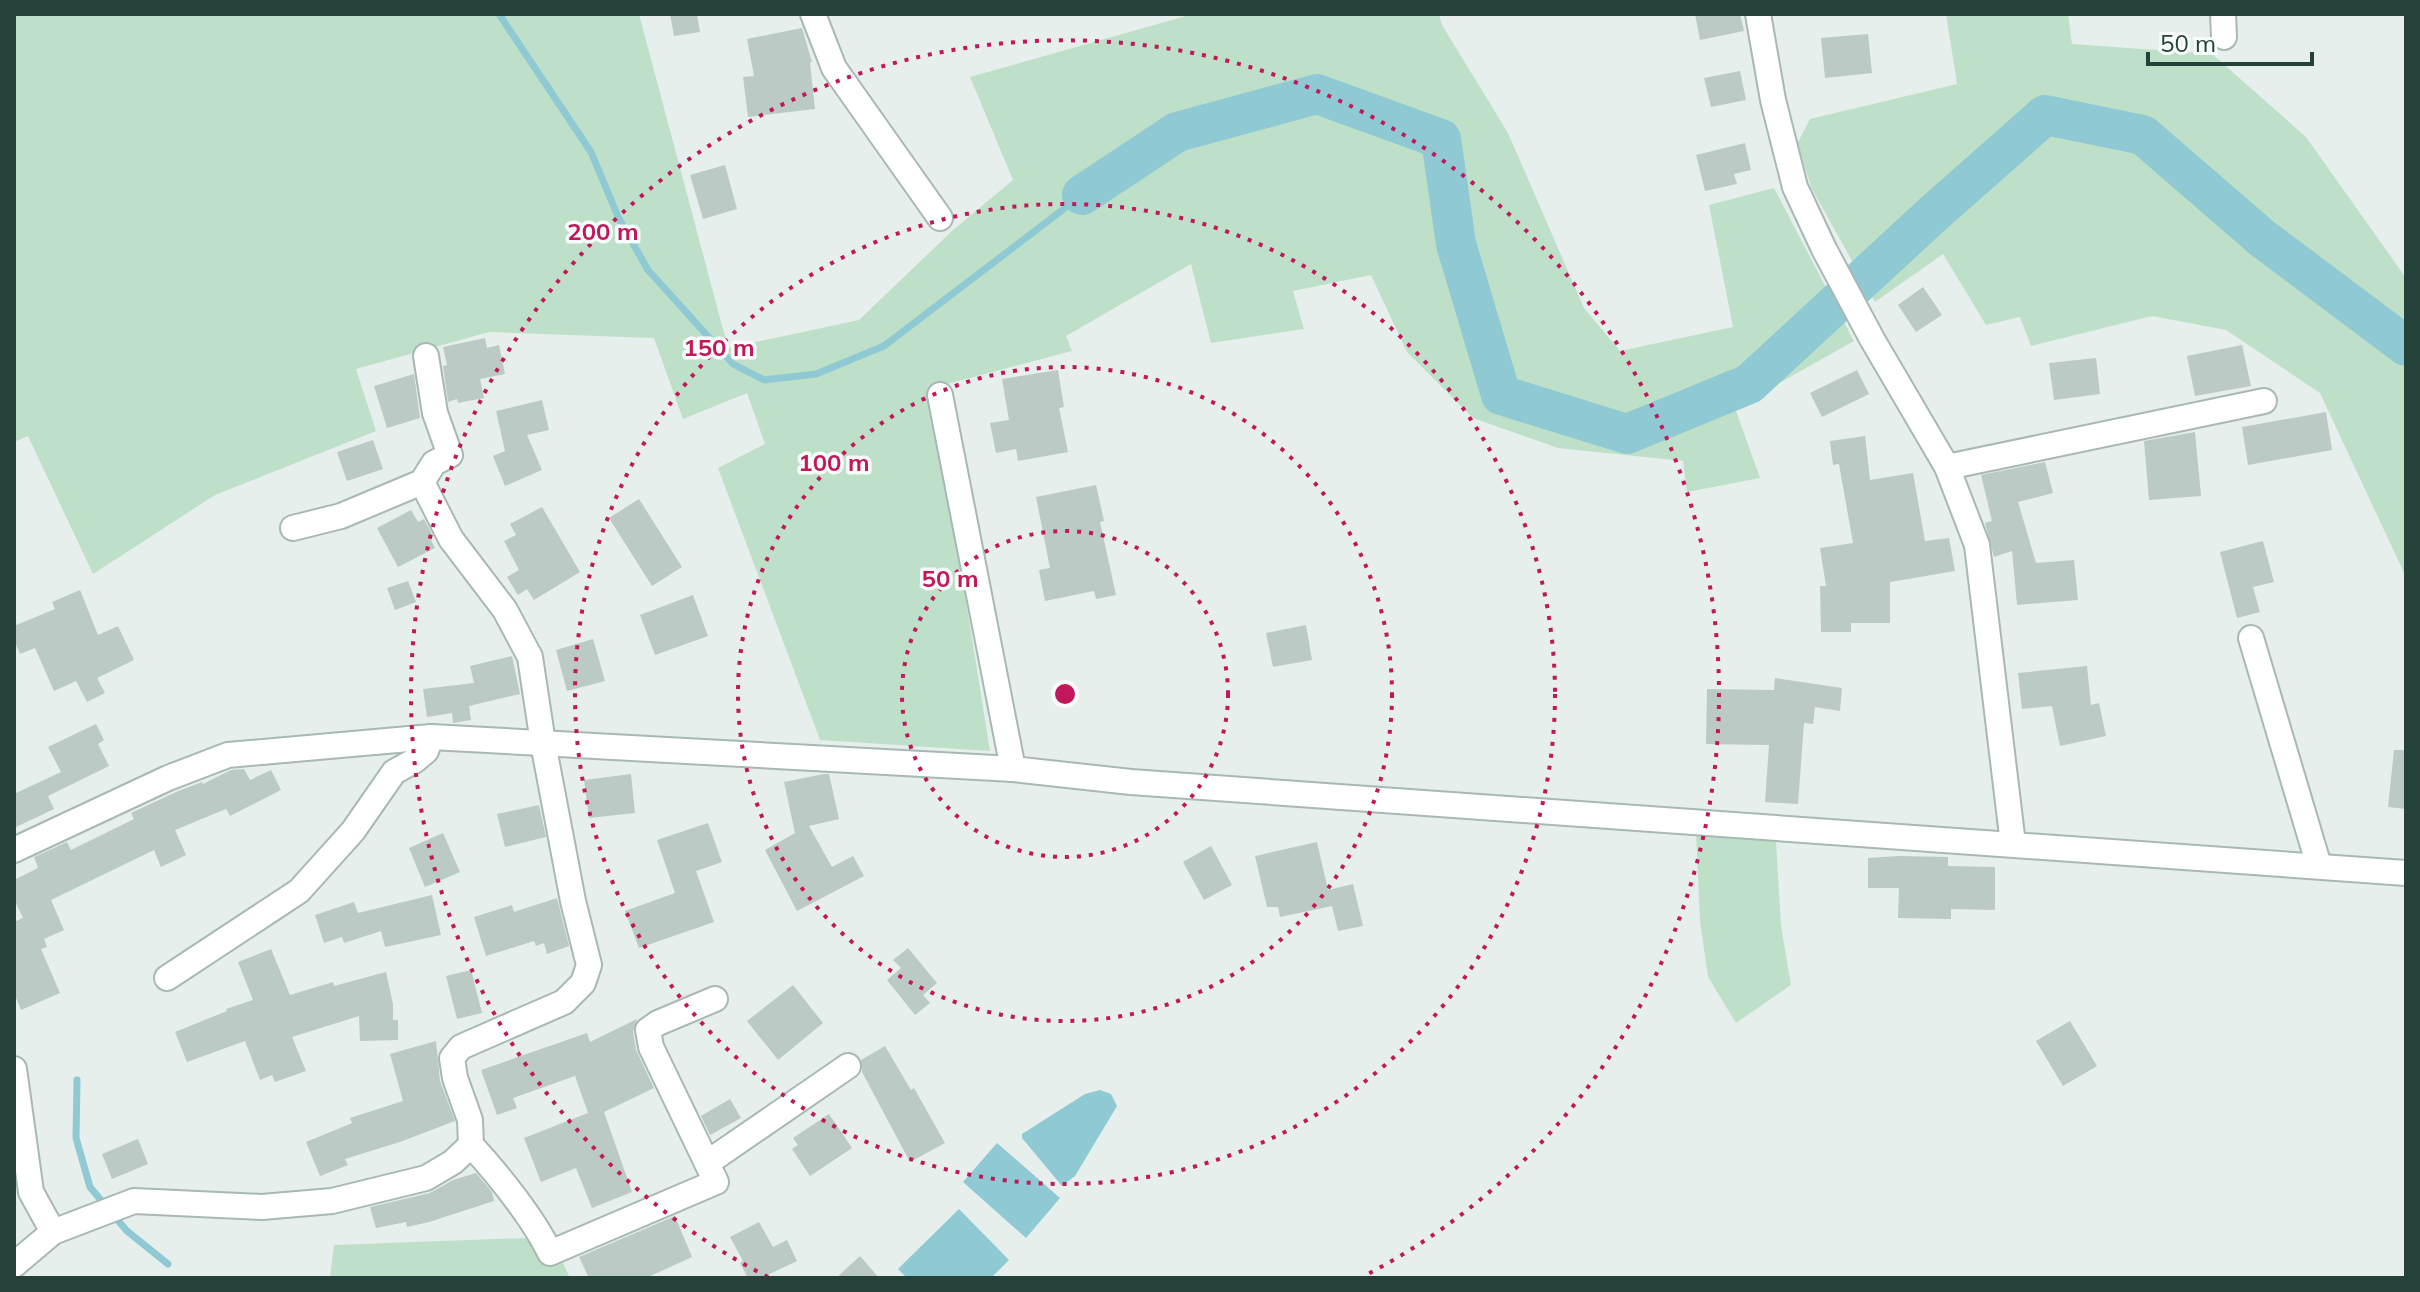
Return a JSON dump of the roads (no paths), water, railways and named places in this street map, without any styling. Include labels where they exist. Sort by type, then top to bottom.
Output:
[{"type":"street","points":[[813,14],[834,68],[940,218]]},
{"type":"street","points":[[1758,14],[1773,100],[1795,187],[1872,339],[1947,467],[1977,545],[2013,844]]},
{"type":"street","points":[[293,528],[341,516],[422,482],[434,463],[450,455],[435,413],[426,356]]},
{"type":"street","points":[[940,395],[1013,769]]},
{"type":"street","points":[[1947,467],[2264,401]]},
{"type":"street","points":[[422,482],[451,539],[505,610],[530,657],[573,901],[589,965],[583,983],[564,1002],[461,1047],[452,1058],[455,1078],[470,1120],[471,1145],[541,1233],[550,1253],[716,1182],[651,1047],[648,1030],[715,999]]},
{"type":"street","points":[[2251,638],[2319,866]]},
{"type":"street","points":[[167,978],[299,891],[353,831],[394,772],[426,751],[431,737]]},
{"type":"street","points":[[14,850],[168,778],[228,755],[431,737],[1013,769],[1131,782],[2406,873]]},
{"type":"street","points":[[707,1163],[848,1066]]},
{"type":"street","points":[[14,1069],[31,1192],[62,1229]]},
{"type":"street","points":[[14,1265],[62,1229],[134,1201],[262,1207],[332,1201],[426,1178],[453,1162],[471,1145]]},
{"type":"water","points":[[1100,1090],[1111,1094],[1117,1106],[1075,1176],[1062,1186],[1022,1138],[1022,1134],[1085,1094]]},
{"type":"water","points":[[997,1143],[1060,1198],[1026,1238],[963,1182]]},
{"type":"water","points":[[959,1209],[1009,1260],[991,1278],[907,1278],[898,1269]]},
{"type":"waterway","points":[[499,14],[591,152],[619,219],[648,270],[733,364],[764,380],[816,374],[884,346],[1082,195]]},
{"type":"waterway","points":[[1082,195],[1177,132],[1317,94],[1441,139],[1456,244],[1501,395],[1627,434],[1749,384],[2045,115],[2143,135],[2262,238],[2406,346]]},
{"type":"waterway","points":[[77,1080],[76,1138],[90,1187],[105,1205]]},
{"type":"waterway","points":[[113,1215],[127,1231],[168,1264]]}]
